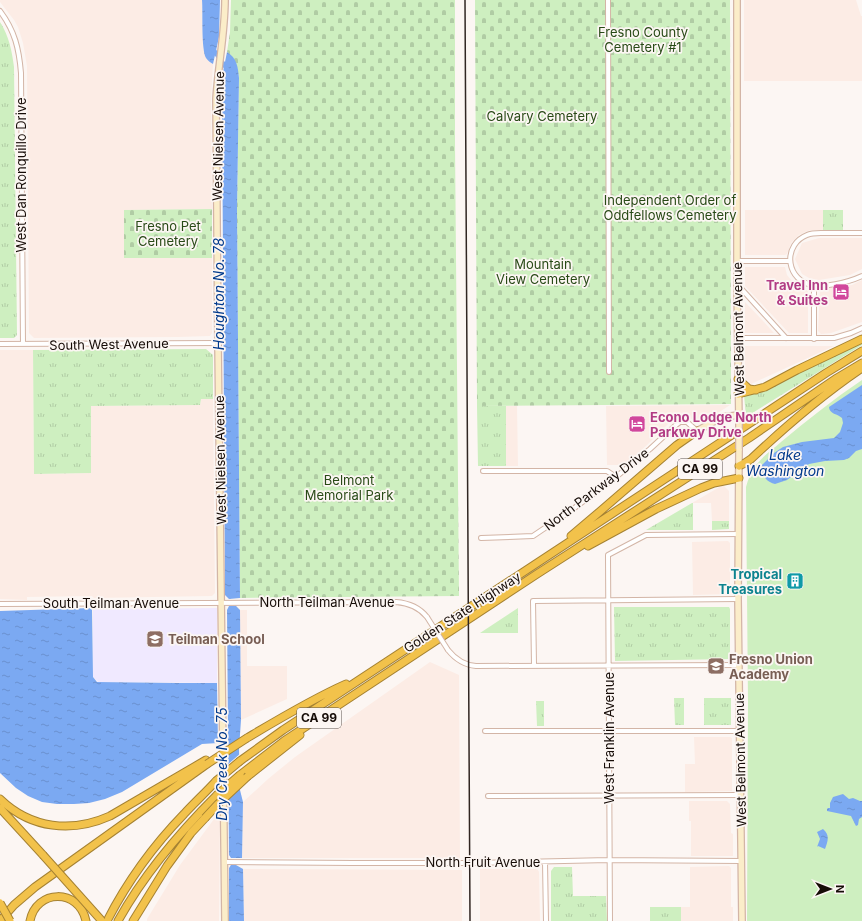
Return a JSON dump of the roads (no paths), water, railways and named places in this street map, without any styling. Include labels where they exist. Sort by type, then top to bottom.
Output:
[{"type":"highway","points":[[738,394],[764,387],[862,339]]},
{"type":"highway","name":"Golden State Highway","points":[[107,921],[129,884],[164,836],[183,814],[216,781],[240,761],[283,730],[543,558],[862,351]]},
{"type":"highway","name":"Golden State Highway","points":[[118,921],[137,890],[186,827],[217,795],[284,741],[537,574],[749,438],[836,378],[862,363]]},
{"type":"highway","points":[[739,466],[751,459],[799,416],[862,368]]},
{"type":"highway","points":[[738,379],[749,389],[756,390]]},
{"type":"highway","points":[[543,558],[677,445],[697,431]]},
{"type":"highway","points":[[537,574],[656,509],[714,483],[739,478]]},
{"type":"highway","points":[[134,921],[167,866],[191,833],[223,799],[248,776],[287,745],[402,664]]},
{"type":"highway","points":[[0,798],[19,813],[39,822],[66,827],[83,826],[93,823],[110,816],[334,689],[364,676]]},
{"type":"highway","points":[[0,921],[14,905],[34,887],[206,762]]},
{"type":"highway","points":[[0,808],[102,921]]},
{"type":"highway","points":[[30,921],[38,905],[48,899],[57,897],[66,897],[78,904],[86,921]]},
{"type":"highway","points":[[0,903],[10,921]]},
{"type":"main road","name":"West Nielsen Avenue","points":[[225,0],[224,30],[216,100],[221,603],[227,862],[226,921]]},
{"type":"main road","name":"West Belmont Avenue","points":[[737,0],[737,284],[739,415],[738,599],[742,921]]},
{"type":"main road","points":[[697,431],[722,417],[739,415]]},
{"type":"street","points":[[608,0],[609,372]]},
{"type":"street","name":"West Dan Ronquillo Drive","points":[[0,11],[14,34],[19,53],[23,344]]},
{"type":"street","points":[[862,233],[819,233],[806,235],[795,244],[791,253],[790,261],[792,269],[799,278],[807,284],[814,285],[843,282],[862,276]]},
{"type":"street","points":[[737,261],[790,261]]},
{"type":"street","points":[[737,284],[786,338]]},
{"type":"street","points":[[814,285],[814,339]]},
{"type":"street","points":[[738,338],[834,338],[851,334],[862,328]]},
{"type":"street","name":"South West Avenue","points":[[0,344],[218,343]]},
{"type":"street","name":"North Parkway Drive","points":[[481,538],[533,536],[616,477],[680,422],[688,422],[697,431]]},
{"type":"street","points":[[482,472],[607,471],[616,477]]},
{"type":"street","name":"West Franklin Avenue","points":[[610,921],[608,555],[646,535],[738,534]]},
{"type":"street","points":[[738,599],[533,601],[534,665],[739,665]]},
{"type":"street","name":"North Teilman Avenue","points":[[221,603],[402,602],[420,610],[448,650],[455,658],[462,662],[476,666],[534,665]]},
{"type":"street","name":"South Teilman Avenue","points":[[0,604],[221,603]]},
{"type":"street","points":[[485,731],[739,731]]},
{"type":"street","points":[[488,796],[740,795]]},
{"type":"street","name":"North Fruit Avenue","points":[[227,862],[545,862],[609,860],[741,861]]},
{"type":"street","points":[[545,862],[546,921]]},
{"type":"water","points":[[202,0],[220,0],[219,37],[213,64],[206,58],[204,53]]},
{"type":"water","points":[[227,52],[235,60],[239,78],[237,209],[240,598],[229,599],[225,595],[222,99],[223,72]]},
{"type":"water","name":"Lake Washington","points":[[862,385],[862,449],[856,451],[849,458],[844,460],[809,464],[787,480],[775,484],[767,480],[762,472],[762,465],[774,453],[783,447],[802,442],[834,438],[840,432],[843,423],[842,418],[832,413],[829,407]]},
{"type":"water","points":[[229,606],[236,606],[240,610],[241,720],[239,749],[240,790],[243,802],[242,858],[231,858],[229,855],[227,610]]},
{"type":"water","points":[[92,608],[93,677],[97,682],[217,683],[218,743],[202,744],[122,792],[105,799],[89,803],[74,804],[42,802],[28,796],[16,788],[0,773],[0,611]]},
{"type":"water","points":[[843,794],[849,799],[853,798],[862,801],[862,817],[859,819],[858,825],[856,826],[851,816],[827,811],[828,808],[830,808],[830,803],[833,797]]},
{"type":"water","points":[[823,829],[828,838],[825,849],[818,846],[817,847],[820,839],[817,832]]},
{"type":"water","points":[[231,865],[236,865],[243,869],[244,921],[229,921],[229,868]]},
{"type":"waterway","name":"Houghton No. 78","points":[[213,49],[227,69]]},
{"type":"railway","points":[[465,0],[470,921]]},
{"type":"place","name":"Travel Inn & Suites","points":[[841,292]]},
{"type":"place","name":"Econo Lodge North Parkway Drive","points":[[637,424]]},
{"type":"place","name":"Tropical Treasures","points":[[795,581]]},
{"type":"place","name":"Teilman School","points":[[155,639]]},
{"type":"place","name":"Fresno Union Academy","points":[[716,666]]},
{"type":"park label","name":"Fresno County Cemetery #1","points":[[643,40]]},
{"type":"park label","name":"Calvary Cemetery","points":[[542,116]]},
{"type":"park label","name":"Independent Order of Oddfellows Cemetery","points":[[670,208]]},
{"type":"park label","name":"Fresno Pet Cemetery","points":[[168,234]]},
{"type":"park label","name":"Mountain View Cemetery","points":[[543,272]]},
{"type":"park label","name":"Belmont Memorial Park","points":[[349,488]]},
{"type":"water label","name":"Dry Creek No. 75","points":[[222,764]]}]
